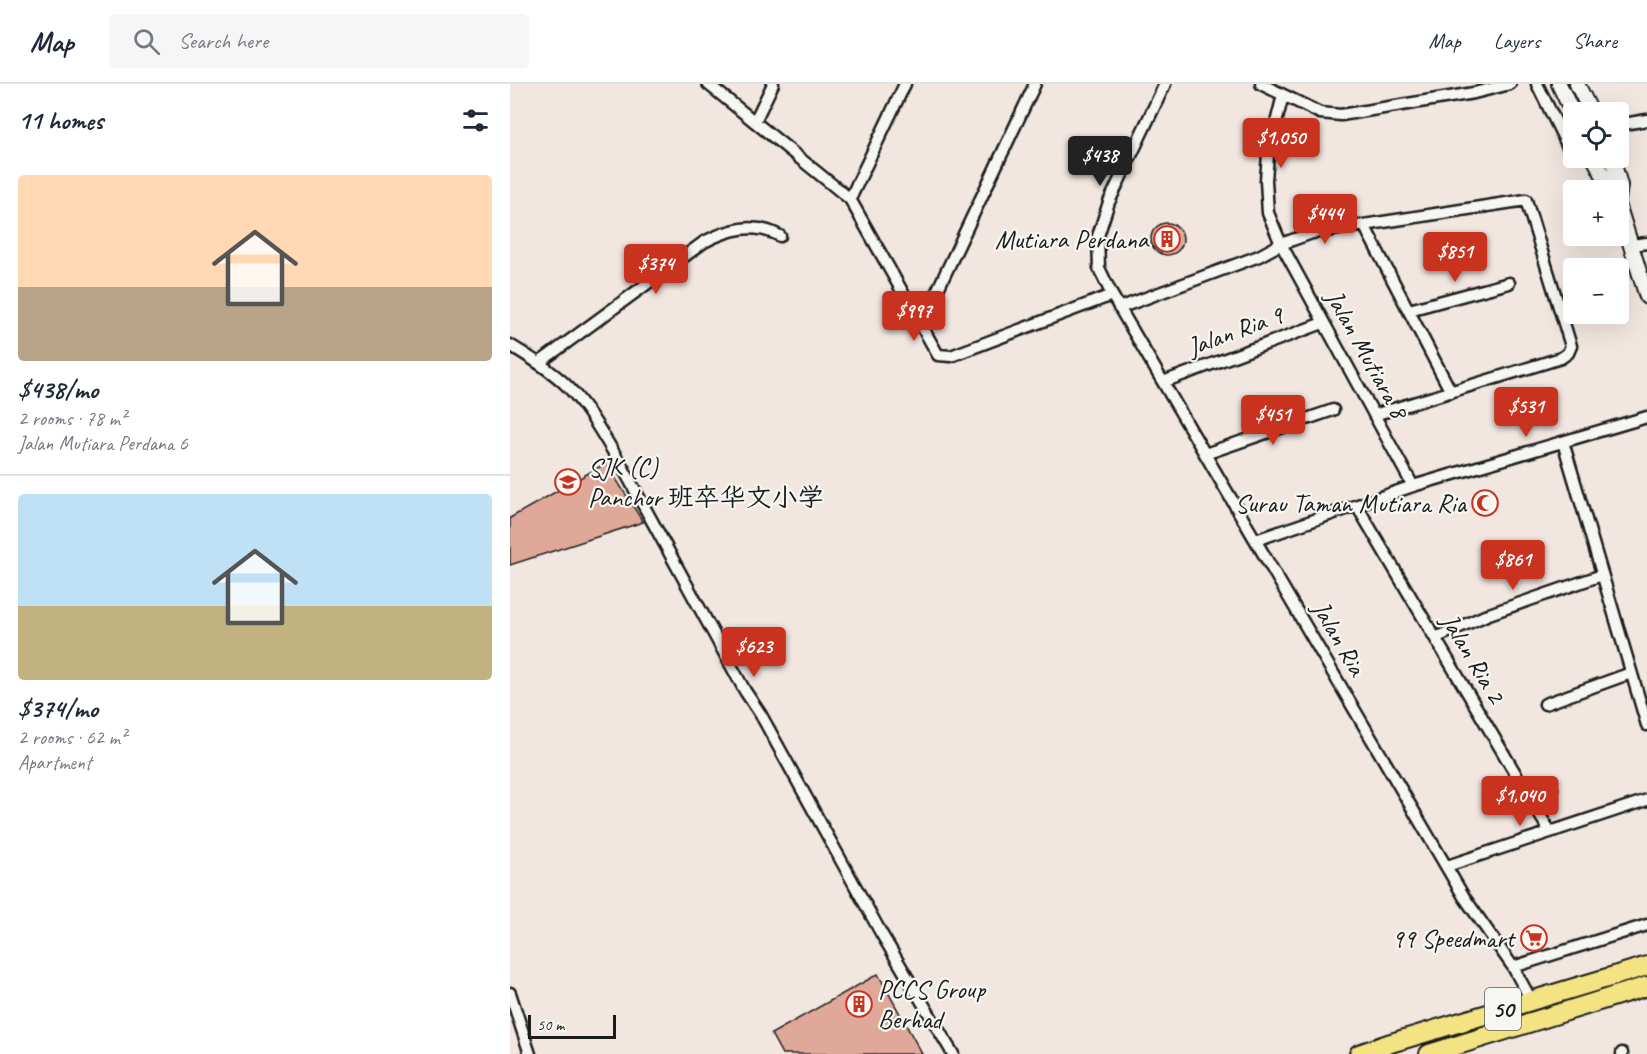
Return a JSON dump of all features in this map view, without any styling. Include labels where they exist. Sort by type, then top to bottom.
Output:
[{"type":"highway","name":"50","points":[[1359,1054],[1647,966]]},
{"type":"highway","name":"50","points":[[1430,1054],[1647,986]]},
{"type":"street","points":[[708,84],[850,199],[938,355],[951,356],[1112,295]]},
{"type":"street","points":[[755,121],[773,84]]},
{"type":"street","points":[[850,199],[905,84]]},
{"type":"street","points":[[915,315],[930,306],[1035,84]]},
{"type":"street","name":"Jalan Ria","points":[[1165,84],[1109,202],[1098,236],[1099,268],[1119,308],[1447,866],[1477,916],[1513,967],[1531,1000]]},
{"type":"street","points":[[1261,84],[1320,113],[1341,115],[1474,93],[1510,84]]},
{"type":"street","points":[[1537,84],[1563,137]]},
{"type":"street","points":[[1559,84],[1567,102]]},
{"type":"street","points":[[1577,84],[1586,102]]},
{"type":"street","name":"Jalan Mutiara 8","points":[[1283,95],[1268,155],[1266,180],[1268,213],[1281,244],[1413,486]]},
{"type":"street","points":[[1629,123],[1647,120]]},
{"type":"street","points":[[1119,308],[1259,256],[1281,244],[1312,233],[1526,200],[1571,346],[1568,353],[1561,358],[1374,416]]},
{"type":"street","points":[[1364,225],[1451,392]]},
{"type":"street","points":[[539,363],[704,242],[720,234],[752,228],[768,230],[780,236]]},
{"type":"street","points":[[1629,238],[1647,297]]},
{"type":"street","points":[[1631,245],[1647,243]]},
{"type":"street","points":[[1409,310],[1509,283]]},
{"type":"street","name":"Jalan Ria 9","points":[[1163,382],[1323,323]]},
{"type":"street","points":[[510,345],[565,383],[623,468],[881,933],[953,1054]]},
{"type":"street","points":[[1205,454],[1333,410]]},
{"type":"street","points":[[1256,540],[1413,486],[1647,417]]},
{"type":"street","points":[[1563,442],[1647,725]]},
{"type":"street","name":"Jalan Ria 2","points":[[1357,506],[1550,832]]},
{"type":"street","points":[[1435,638],[1489,615],[1602,575]]},
{"type":"street","points":[[1545,705],[1631,673]]},
{"type":"street","points":[[1447,866],[1647,800]]},
{"type":"street","points":[[1513,967],[1647,924]]},
{"type":"street","points":[[510,993],[530,1054]]},
{"type":"building","name":"Mutiara Perdana","points":[[1167,223],[1179,227],[1183,239],[1179,251],[1167,255],[1155,251],[1151,239],[1155,227]]},
{"type":"building","points":[[606,463],[643,522],[510,565],[510,518]]},
{"type":"building","points":[[1553,778],[1559,789],[1551,794],[1544,783]]},
{"type":"building","name":"PCCS Group Berhad","points":[[878,974],[922,1054],[782,1054],[771,1034]]},
{"type":"place","name":"Mutiara Perdana","points":[[1167,239]]},
{"type":"place","name":"SJK (C) Panchor 班卒华文小学","points":[[568,482]]},
{"type":"place","name":"Surau Taman Mutiara Ria","points":[[1485,503]]},
{"type":"place","name":"99 Speedmart","points":[[1534,938]]},
{"type":"place","name":"PCCS Group Berhad","points":[[859,1004]]}]
